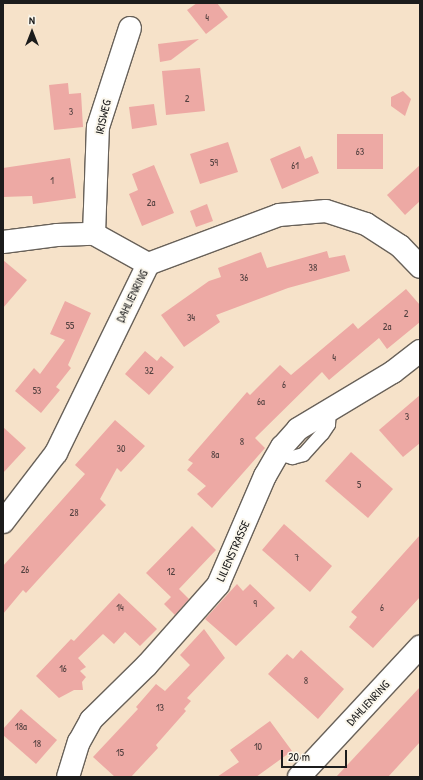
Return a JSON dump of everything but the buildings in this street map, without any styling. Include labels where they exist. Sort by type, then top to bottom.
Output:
[{"type":"street","name":"IRISWEG","points":[[94,234],[98,127],[130,28]]},
{"type":"street","name":"DAHLIENRING","points":[[3,522],[56,452],[148,264],[279,215],[326,211],[366,224],[400,246],[420,267]]},
{"type":"street","points":[[3,242],[57,235],[94,234],[148,264]]},
{"type":"street","name":"LILIENSTRASSE","points":[[68,777],[79,742],[91,720],[147,665],[218,585],[265,476],[278,452],[298,429],[393,372],[420,351]]},
{"type":"street","name":"DAHLIENRING","points":[[299,777],[420,647]]}]
